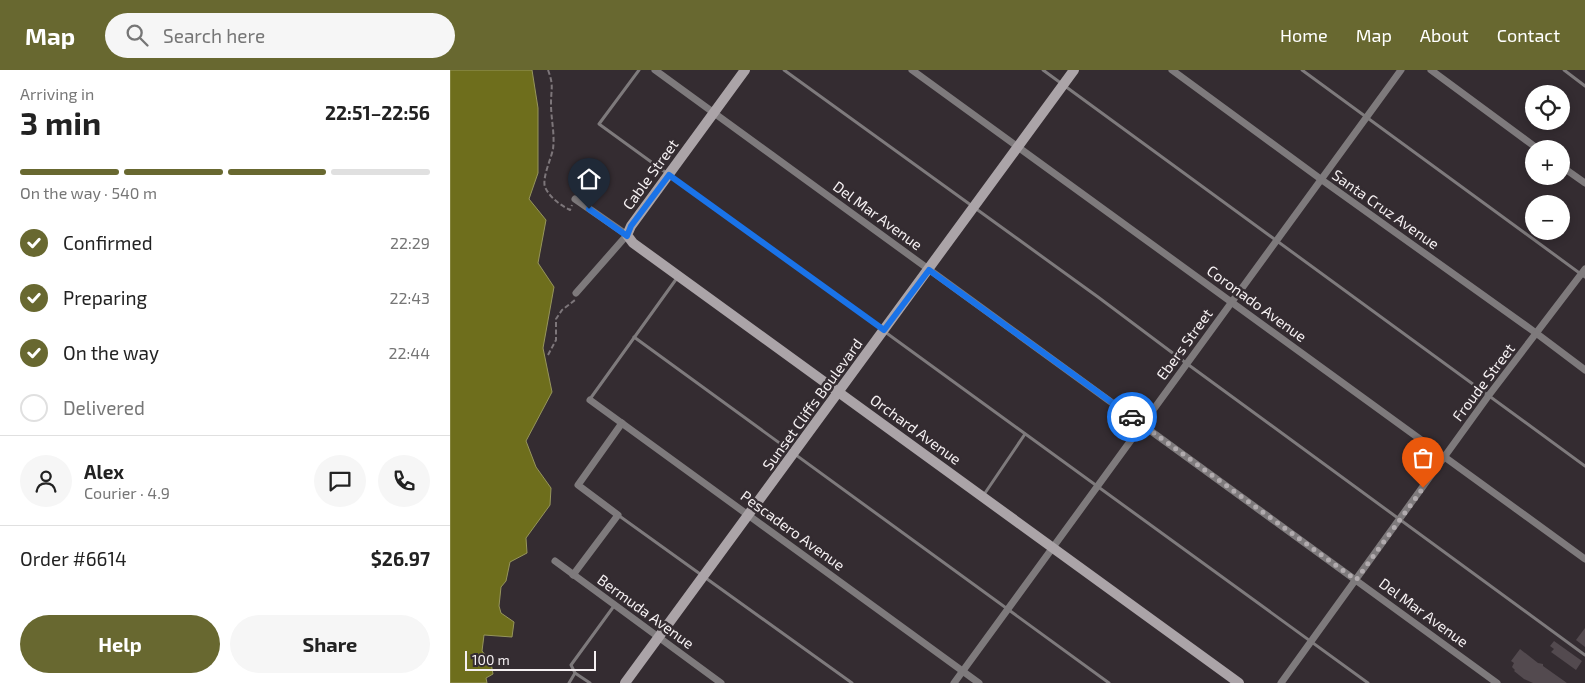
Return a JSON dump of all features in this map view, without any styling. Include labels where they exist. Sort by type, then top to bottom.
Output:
[{"type":"street","name":"Del Mar Avenue","points":[[655,70],[1497,683]]},
{"type":"street","name":"Cable Street","points":[[576,293],[627,236],[631,226],[745,70]]},
{"type":"street","name":"Coronado Avenue","points":[[912,70],[1585,559]]},
{"type":"street","name":"Sunset Cliffs Boulevard","points":[[626,683],[1074,70]]},
{"type":"street","name":"Santa Cruz Avenue","points":[[1172,70],[1585,370]]},
{"type":"street","name":"Ebers Street","points":[[954,683],[1052,547],[1144,425],[1186,363],[1401,70]]},
{"type":"street","points":[[1431,70],[1526,140]]},
{"type":"street","points":[[1570,173],[1585,184]]},
{"type":"street","name":"Orchard Avenue","points":[[575,199],[1239,683]]},
{"type":"street","name":"Froude Street","points":[[1281,683],[1489,395],[1584,273]]},
{"type":"street","name":"Pescadero Avenue","points":[[590,400],[979,683]]},
{"type":"street","points":[[574,575],[618,515],[578,485],[622,423]]},
{"type":"street","name":"Bermuda Avenue","points":[[555,561],[721,683]]},
{"type":"lane","points":[[639,70],[599,124],[1368,683]]},
{"type":"lane","points":[[784,70],[1098,297],[1585,654]]},
{"type":"lane","points":[[1043,70],[1585,466]]},
{"type":"lane","points":[[1302,70],[1584,273]]},
{"type":"lane","points":[[1564,70],[1585,86]]},
{"type":"lane","points":[[590,400],[679,276]]},
{"type":"lane","points":[[634,337],[1109,683]]},
{"type":"lane","points":[[983,496],[1025,434]]},
{"type":"lane","points":[[618,515],[852,683]]},
{"type":"lane","points":[[590,683],[575,673],[571,665],[614,606]]},
{"type":"lane","points":[[569,683],[575,673]]},
{"type":"path","points":[[548,70],[553,90],[551,102],[554,139],[544,181],[552,199],[566,208]]},
{"type":"path","points":[[548,355],[556,340],[556,319],[562,310],[576,299],[576,293]]},
{"type":"shaded area","points":[[450,70],[532,70],[538,108],[538,173],[529,199],[546,220],[538,263],[554,287],[543,348],[552,392],[526,441],[536,467],[551,488],[550,505],[526,538],[527,553],[510,562],[506,581],[501,587],[499,606],[501,613],[514,622],[512,637],[484,635],[482,651],[491,663],[493,674],[486,678],[487,683],[450,683]]},
{"type":"building","points":[[1585,628],[1585,647],[1576,640]]},
{"type":"building","points":[[1554,641],[1582,661],[1576,670],[1551,652],[1554,649],[1550,646]]},
{"type":"building","points":[[1520,649],[1567,683],[1533,683],[1524,679],[1514,671],[1512,667],[1514,663],[1511,661]]},
{"type":"way so far","points":[[1132,417],[1356,580],[1423,488]]},
{"type":"route","points":[[589,209],[627,236],[631,226],[669,175],[884,330],[929,270],[1132,417]]}]
